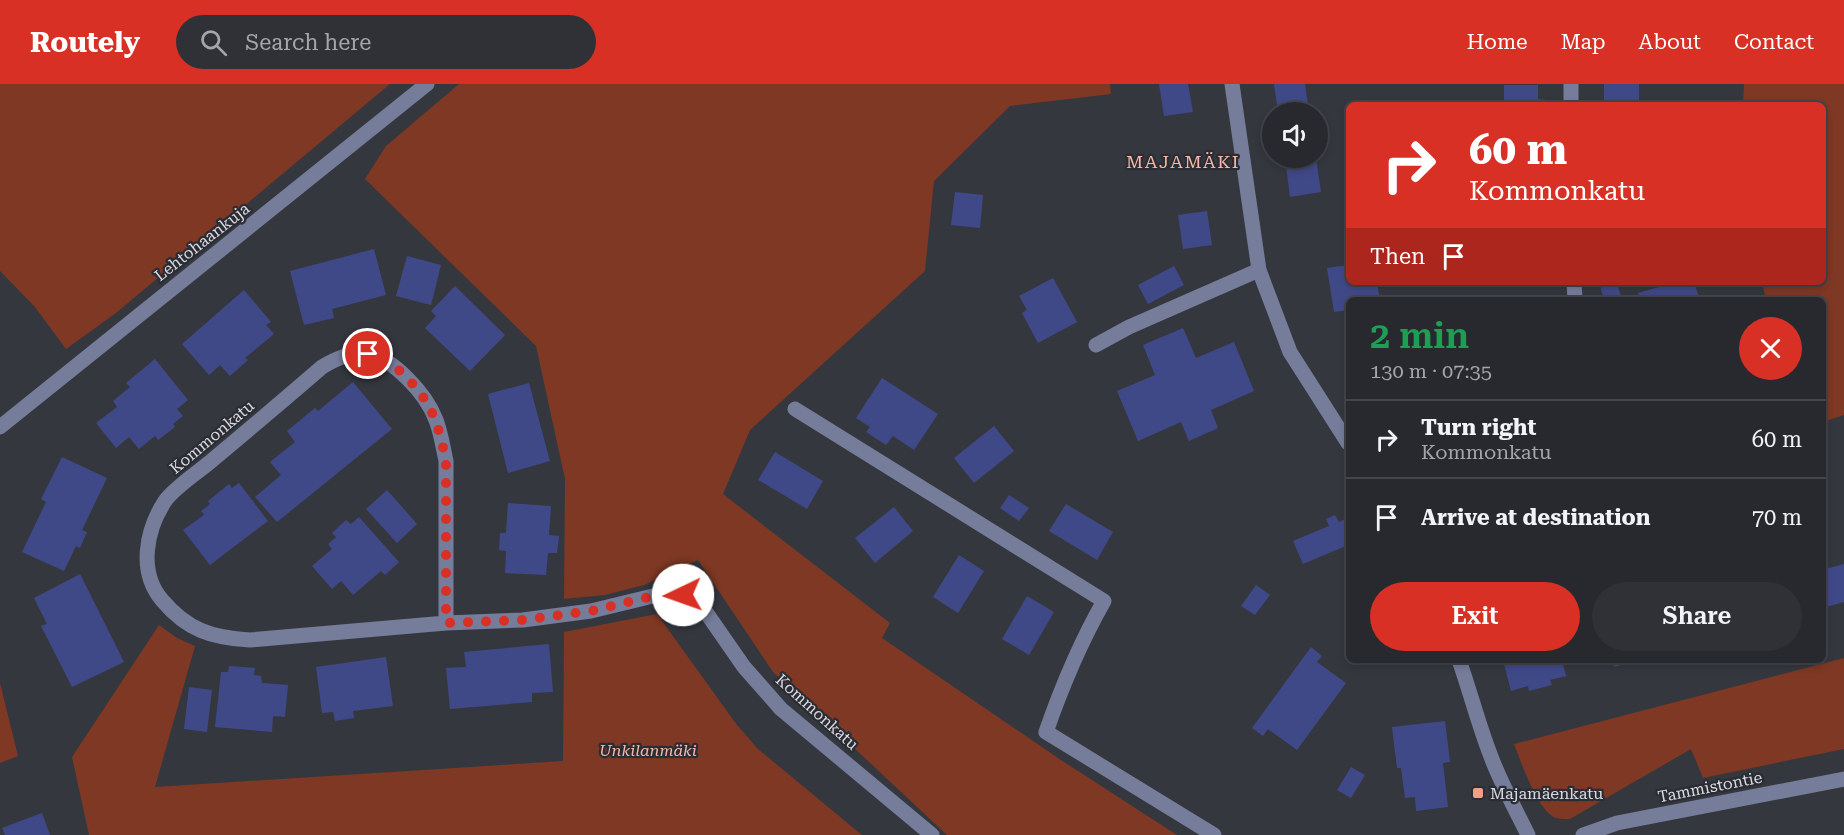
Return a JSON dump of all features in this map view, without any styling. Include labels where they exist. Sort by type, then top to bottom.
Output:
[{"type":"street","name":"Lehtohaankuja","points":[[0,427],[427,84]]},
{"type":"street","points":[[1232,84],[1259,270],[1290,352],[1346,439]]},
{"type":"street","points":[[1571,84],[1571,102]]},
{"type":"street","points":[[1096,345],[1129,327],[1259,270]]},
{"type":"street","name":"Kommonkatu","points":[[446,623],[446,461],[442,439],[426,398],[383,357],[353,353],[322,367],[167,499],[150,532],[149,574],[158,595],[184,623],[226,639],[250,640],[446,623],[523,620],[591,611],[657,595],[683,595],[701,605],[744,667],[781,709],[932,835]]},
{"type":"street","points":[[795,409],[1104,601],[1065,676],[1046,732],[1214,835]]},
{"type":"street","points":[[1460,663],[1491,757],[1528,835]]},
{"type":"street","name":"Tammistontie","points":[[1583,835],[1617,823],[1844,780]]},
{"type":"green space","points":[[0,84],[390,84],[116,313],[66,349],[35,307],[0,271]]},
{"type":"green space","points":[[459,84],[1110,84],[1111,94],[1010,106],[934,181],[925,271],[750,430],[723,494],[890,623],[882,638],[1058,758],[1177,835],[947,835],[773,672],[698,560],[644,585],[605,595],[564,599],[565,479],[536,346],[365,179],[386,146]]},
{"type":"green space","points":[[1744,84],[1844,84],[1844,415],[1826,421],[1826,297],[1765,297],[1763,285],[1826,285],[1826,102],[1743,102]]},
{"type":"green space","name":"Unkilanmäki","points":[[657,614],[737,725],[758,749],[862,835],[89,835],[72,757],[159,625],[177,638],[195,646],[155,787],[563,761],[564,632]]},
{"type":"green space","points":[[1844,658],[1844,749],[1703,778],[1691,749],[1567,819],[1556,818],[1549,814],[1543,806],[1531,786],[1514,744],[1826,663]]},
{"type":"green space","points":[[0,683],[18,756],[0,763]]},
{"type":"building","points":[[1159,84],[1188,84],[1193,112],[1164,116]]},
{"type":"building","points":[[1274,84],[1305,84],[1308,102],[1277,102]]},
{"type":"building","points":[[1604,84],[1639,84],[1639,102],[1604,102]]},
{"type":"building","points":[[1504,85],[1538,85],[1538,99],[1547,100],[1547,102],[1504,102]]},
{"type":"building","points":[[1286,168],[1317,168],[1321,192],[1290,197]]},
{"type":"building","points":[[955,192],[983,195],[980,228],[951,225]]},
{"type":"building","points":[[1207,211],[1212,245],[1183,249],[1178,215]]},
{"type":"building","points":[[374,249],[386,295],[332,309],[334,318],[304,325],[290,271]]},
{"type":"building","points":[[407,256],[441,265],[431,305],[396,296]]},
{"type":"building","points":[[1346,265],[1346,285],[1378,285],[1380,297],[1346,297],[1346,310],[1334,312],[1327,268]]},
{"type":"building","points":[[1174,266],[1184,285],[1148,304],[1138,285]]},
{"type":"building","points":[[1053,278],[1077,322],[1038,343],[1022,313],[1027,310],[1019,296]]},
{"type":"building","points":[[1600,285],[1622,285],[1618,286],[1621,297],[1603,297]]},
{"type":"building","points":[[1666,285],[1695,285],[1699,297],[1639,297],[1638,293]]},
{"type":"building","points":[[455,286],[505,335],[470,371],[425,328],[436,316],[431,311]]},
{"type":"building","points":[[244,290],[271,322],[266,325],[274,334],[245,358],[248,360],[230,376],[220,365],[209,375],[182,344]]},
{"type":"building","points":[[1183,328],[1196,358],[1234,342],[1254,391],[1211,410],[1218,428],[1189,441],[1181,422],[1138,441],[1117,391],[1155,375],[1143,345]]},
{"type":"building","points":[[155,359],[188,400],[177,409],[183,416],[173,424],[175,427],[158,440],[155,436],[139,449],[129,437],[116,448],[96,423],[117,407],[113,401],[130,387],[126,383]]},
{"type":"building","points":[[882,378],[938,414],[914,450],[893,436],[886,445],[866,432],[870,427],[856,418]]},
{"type":"building","points":[[353,382],[392,429],[277,522],[255,497],[281,475],[270,462],[295,442],[287,431],[315,408],[318,411]]},
{"type":"building","points":[[529,383],[550,461],[508,473],[488,394]]},
{"type":"building","points":[[994,426],[1014,451],[974,483],[954,458]]},
{"type":"building","points":[[775,452],[823,481],[807,509],[758,480]]},
{"type":"building","points":[[62,457],[107,478],[82,530],[87,532],[80,548],[76,546],[64,571],[22,552],[46,502],[41,499]]},
{"type":"building","points":[[239,483],[268,521],[210,565],[183,530],[204,515],[201,511],[210,504],[208,501],[229,484],[232,488]]},
{"type":"building","points":[[387,490],[417,524],[397,543],[366,509]]},
{"type":"building","points":[[1009,495],[1029,508],[1019,521],[1000,508]]},
{"type":"building","points":[[508,503],[551,506],[549,535],[559,536],[557,553],[548,553],[546,575],[505,573],[506,551],[499,550],[500,533],[506,533]]},
{"type":"building","points":[[1066,504],[1113,532],[1097,560],[1049,531]]},
{"type":"building","points":[[894,507],[913,531],[875,563],[855,538]]},
{"type":"building","points":[[1335,515],[1339,522],[1346,519],[1346,546],[1303,564],[1293,541],[1329,526],[1326,519]]},
{"type":"building","points":[[359,517],[399,562],[385,575],[381,571],[353,595],[341,581],[332,589],[312,566],[332,549],[328,544],[336,537],[332,533],[346,520],[351,524]]},
{"type":"building","points":[[959,555],[984,571],[958,613],[933,597]]},
{"type":"building","points":[[1844,564],[1844,602],[1826,607],[1826,569]]},
{"type":"building","points":[[80,574],[124,662],[72,687],[41,626],[47,624],[34,598]]},
{"type":"building","points":[[1256,585],[1270,595],[1255,615],[1241,606]]},
{"type":"building","points":[[1027,596],[1054,612],[1029,655],[1002,639]]},
{"type":"building","points":[[549,644],[553,692],[532,693],[532,702],[450,709],[446,668],[466,667],[464,652]]},
{"type":"building","points":[[1311,647],[1322,656],[1317,662],[1346,683],[1297,750],[1268,729],[1263,736],[1252,728]]},
{"type":"building","points":[[386,657],[393,706],[353,711],[354,718],[335,721],[333,712],[322,713],[316,667]]},
{"type":"building","points":[[1504,663],[1563,663],[1566,676],[1550,680],[1552,685],[1529,691],[1528,686],[1511,691]]},
{"type":"building","points":[[1613,663],[1629,663],[1614,667]]},
{"type":"building","points":[[229,666],[255,668],[254,675],[261,676],[262,683],[288,685],[285,717],[273,716],[272,732],[215,727],[221,672],[228,672]]},
{"type":"building","points":[[189,687],[212,690],[207,732],[184,729]]},
{"type":"building","points":[[1445,721],[1450,762],[1443,763],[1448,807],[1416,811],[1415,797],[1405,798],[1401,768],[1397,768],[1392,727]]},
{"type":"building","points":[[1351,767],[1365,775],[1351,798],[1337,790]]},
{"type":"building","points":[[42,813],[50,835],[5,835],[2,828]]},
{"type":"place","name":"Majamäenkatu","points":[[1478,793]]},
{"type":"district","name":"MAJAMÄKI","points":[[1183,161]]},
{"type":"route","points":[[368,354],[383,357],[411,381],[426,398],[442,439],[446,461],[446,623],[523,620],[591,611],[657,595],[683,595]]}]
